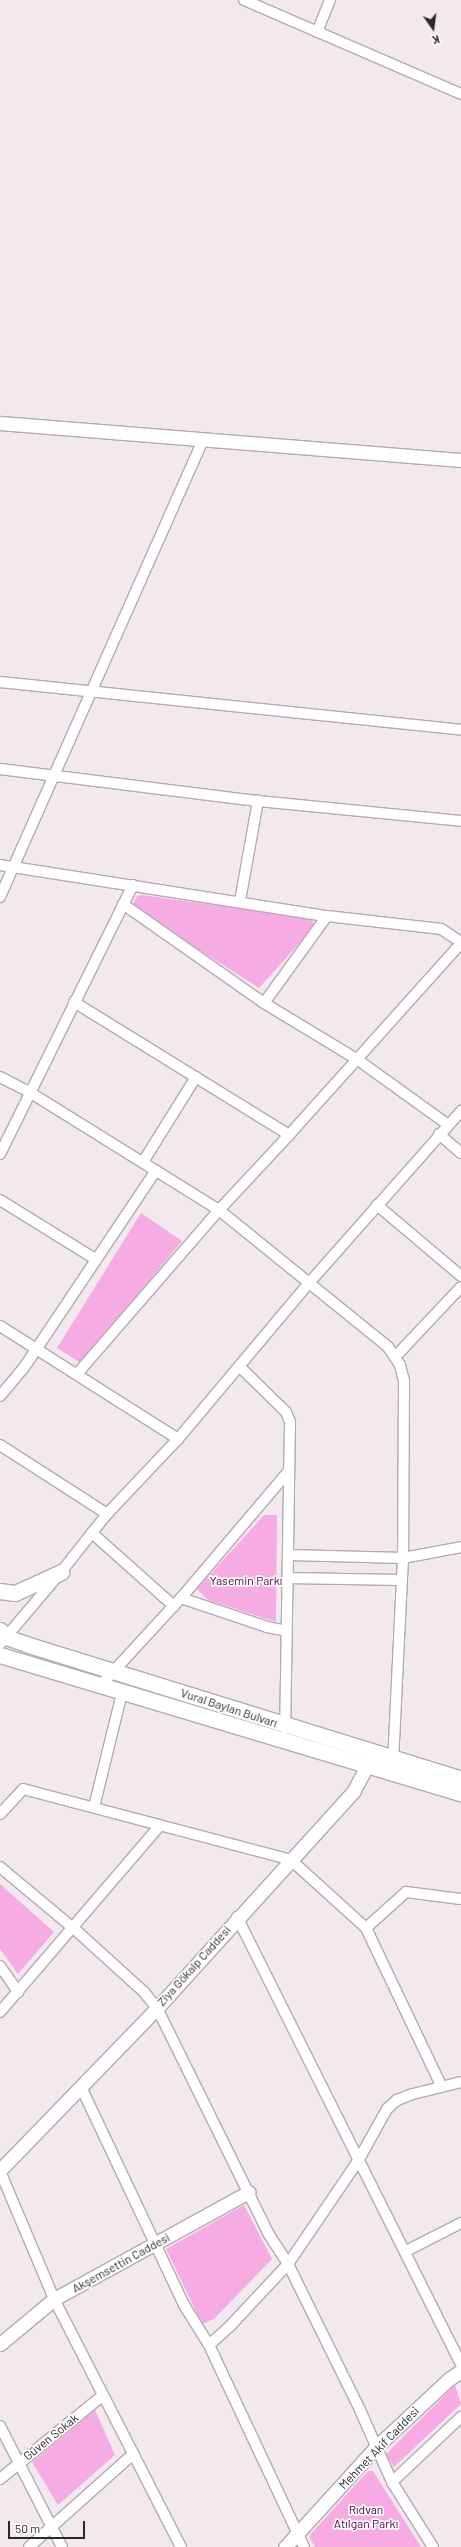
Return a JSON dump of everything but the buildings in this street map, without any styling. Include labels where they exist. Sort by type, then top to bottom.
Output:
[{"type":"main road","points":[[0,1592],[15,1593],[62,1572]]},
{"type":"main road","name":"Vural Baylan Bulvarı","points":[[2,1637],[285,1726],[461,1779]]},
{"type":"main road","name":"Vural Baylan Bulvarı","points":[[0,1655],[461,1794]]},
{"type":"street","points":[[244,0],[461,94]]},
{"type":"street","points":[[317,32],[330,0]]},
{"type":"street","points":[[0,423],[461,460]]},
{"type":"street","points":[[0,897],[93,692],[203,440]]},
{"type":"street","points":[[0,682],[461,730]]},
{"type":"street","points":[[0,769],[258,801],[461,821]]},
{"type":"street","points":[[240,902],[258,801]]},
{"type":"street","points":[[0,865],[327,916],[441,929],[461,942],[358,1060],[220,1210],[77,1374]]},
{"type":"street","points":[[0,1154],[133,885]]},
{"type":"street","points":[[123,904],[264,1003],[358,1060],[447,1124]]},
{"type":"street","points":[[264,1003],[327,916]]},
{"type":"street","points":[[74,1002],[289,1135]]},
{"type":"street","points":[[0,1077],[31,1093],[220,1210],[388,1347],[395,1357],[404,1381],[403,1558],[392,1773]]},
{"type":"street","points":[[143,1162],[196,1077]]},
{"type":"street","points":[[2,1637],[62,1572],[107,1514],[178,1439],[309,1283],[447,1124],[461,1111]]},
{"type":"street","points":[[439,1134],[461,1153]]},
{"type":"street","points":[[0,1396],[37,1349],[156,1170]]},
{"type":"street","points":[[0,1200],[95,1260]]},
{"type":"street","points":[[378,1205],[461,1276]]},
{"type":"street","points":[[395,1357],[461,1287]]},
{"type":"street","points":[[0,1326],[178,1439]]},
{"type":"street","points":[[240,1367],[286,1412],[290,1422],[288,1472],[288,1631],[285,1741]]},
{"type":"street","points":[[0,1445],[107,1514]]},
{"type":"street","points":[[100,1686],[174,1606],[288,1472]]},
{"type":"street","points":[[92,1533],[174,1606]]},
{"type":"street","points":[[289,1555],[403,1558],[461,1547]]},
{"type":"street","points":[[288,1578],[402,1580]]},
{"type":"street","points":[[181,1598],[267,1627],[288,1631]]},
{"type":"street","points":[[94,1807],[122,1693]]},
{"type":"street","name":"Ziya Gökalp Caddesi","points":[[0,2170],[157,2008],[237,1917],[353,1792],[374,1752]]},
{"type":"street","points":[[0,1814],[23,1788],[290,1860],[366,1928],[442,2086]]},
{"type":"street","points":[[0,2012],[74,1929],[160,1825]]},
{"type":"street","points":[[0,1867],[74,1929],[144,1992],[157,2008],[249,2192],[268,2234],[288,2264],[360,2410],[375,2448],[392,2482],[433,2547]]},
{"type":"street","points":[[366,1928],[406,1892],[461,1899]]},
{"type":"street","points":[[237,1917],[358,2161],[406,2251],[461,2364]]},
{"type":"street","points":[[0,1966],[18,1992]]},
{"type":"street","points":[[209,2345],[231,2325],[288,2264],[358,2161],[387,2109],[397,2100],[442,2086],[461,2082]]},
{"type":"street","points":[[81,2088],[184,2305],[209,2345],[297,2535],[304,2547]]},
{"type":"street","points":[[0,2170],[54,2299],[102,2396],[181,2547]]},
{"type":"street","name":"Akşemsettin Caddesi","points":[[0,2344],[54,2299],[249,2192]]},
{"type":"street","points":[[406,2251],[461,2223]]},
{"type":"street","name":"Mehmet Akif Caddesi","points":[[285,2547],[375,2448],[449,2379],[461,2371]]},
{"type":"street","name":"Güven Sokak","points":[[0,2479],[102,2396]]},
{"type":"street","points":[[392,2482],[461,2417]]},
{"type":"street","points":[[0,2426],[62,2547]]},
{"type":"street","points":[[29,2547],[133,2454]]},
{"type":"green space","points":[[142,895],[309,918],[313,921],[313,928],[259,988],[132,907],[137,896]]},
{"type":"green space","points":[[141,1213],[182,1241],[81,1363],[57,1348]]},
{"type":"green space","name":"Yasemin Parkı","points":[[264,1515],[277,1515],[276,1622],[208,1600],[197,1589]]},
{"type":"green space","points":[[0,1884],[54,1932],[18,1974],[0,1949]]},
{"type":"green space","points":[[244,2205],[272,2259],[214,2319],[202,2324],[166,2249]]},
{"type":"green space","points":[[455,2385],[461,2404],[394,2467],[386,2454]]},
{"type":"green space","points":[[95,2410],[115,2455],[58,2505],[32,2462]]},
{"type":"green space","name":"Rıdvan Atılgan Parkı","points":[[368,2471],[373,2471],[421,2547],[315,2547],[309,2536]]}]
